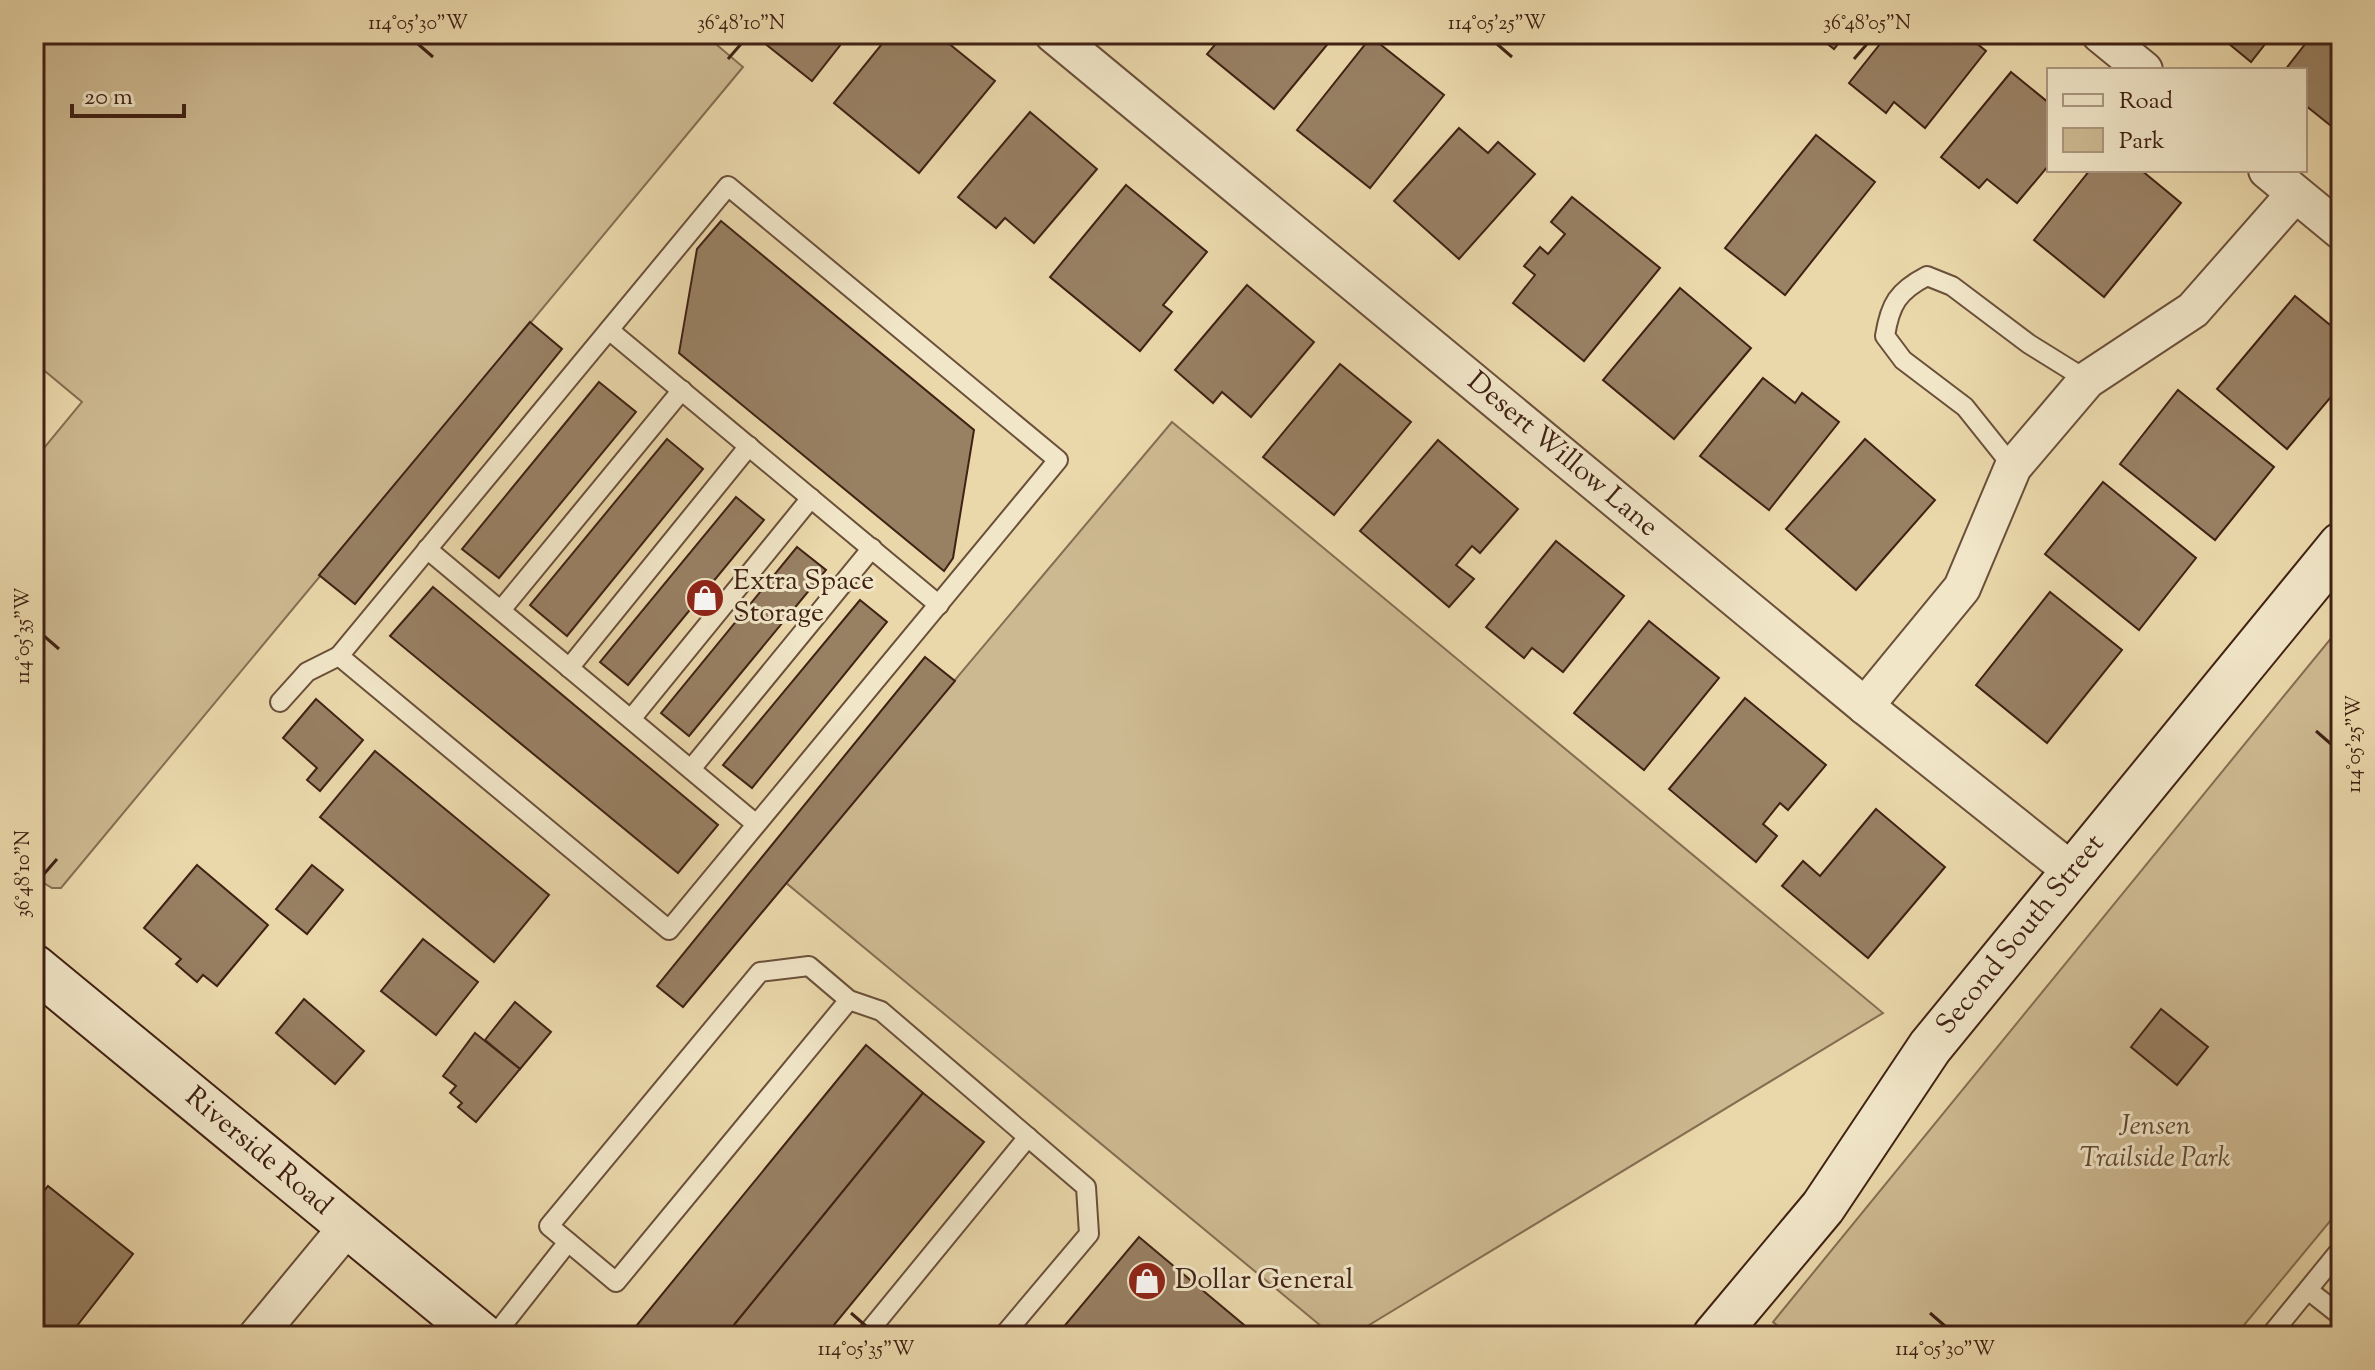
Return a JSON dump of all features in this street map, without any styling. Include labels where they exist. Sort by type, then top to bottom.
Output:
[{"type":"street","name":"Desert Willow Lane","points":[[1053,34],[1865,706],[2073,872]]},
{"type":"street","points":[[2100,34],[2142,68]]},
{"type":"street","points":[[2269,172],[2341,231]]},
{"type":"street","points":[[1865,706],[1962,588],[2013,467],[2087,380],[2193,310],[2295,194]]},
{"type":"street","name":"Second South Street","points":[[1715,1336],[1823,1207],[1930,1047],[2341,545]]},
{"type":"street","name":"Riverside Road","points":[[34,967],[482,1336]]},
{"type":"street","points":[[257,1336],[348,1226]]},
{"type":"lane","points":[[280,702],[307,672],[339,656],[728,186],[1058,460],[669,930],[339,656]]},
{"type":"lane","points":[[2013,467],[1965,407],[1903,360],[1885,336],[1889,312],[1906,287],[1927,276],[1952,286],[2029,344],[2087,380]]},
{"type":"lane","points":[[609,330],[939,605]]},
{"type":"lane","points":[[501,610],[682,390]]},
{"type":"lane","points":[[569,668],[749,446]]},
{"type":"lane","points":[[631,719],[811,498]]},
{"type":"lane","points":[[691,769],[872,548]]},
{"type":"lane","points":[[427,549],[756,824]]},
{"type":"lane","points":[[849,1000],[616,1282],[549,1226],[760,972],[809,966],[849,1000],[881,1011],[1086,1187],[1089,1234],[1003,1336]]},
{"type":"lane","points":[[865,1336],[1028,1137]]},
{"type":"lane","points":[[494,1336],[568,1242]]},
{"type":"lane","points":[[2270,1336],[2341,1249]]},
{"type":"lane","points":[[2308,1290],[2341,1316]]},
{"type":"green space","points":[[34,34],[704,34],[743,67],[61,888],[52,888],[34,877],[34,460],[82,402],[34,362]]},
{"type":"green space","points":[[1172,422],[1883,1013],[1351,1336],[1333,1336],[785,882]]},
{"type":"green space","name":"Jensen Trailside Park","points":[[2341,626],[2341,1208],[2235,1336],[1790,1336],[1773,1322]]},
{"type":"building","points":[[753,34],[849,34],[812,81]]},
{"type":"building","points":[[890,34],[937,34],[995,81],[919,173],[834,103]]},
{"type":"building","points":[[1224,34],[1336,34],[1274,109],[1207,54]]},
{"type":"building","points":[[1815,34],[1846,34],[1834,49]]},
{"type":"building","points":[[1888,34],[1965,34],[1986,51],[1925,128],[1894,102],[1886,113],[1849,83]]},
{"type":"building","points":[[2217,34],[2273,34],[2251,62]]},
{"type":"building","points":[[2313,34],[2341,34],[2341,134],[2307,107],[2307,68],[2287,68]]},
{"type":"building","points":[[1371,37],[1444,95],[1370,188],[1297,130]]},
{"type":"building","points":[[2011,72],[2047,101],[2047,167],[2017,203],[1987,179],[1979,188],[1941,157]]},
{"type":"building","points":[[1030,112],[1097,169],[1034,243],[1005,218],[996,228],[958,197]]},
{"type":"building","points":[[1459,128],[1488,153],[1498,142],[1535,174],[1459,259],[1394,201]]},
{"type":"building","points":[[1816,135],[1875,182],[1785,295],[1725,248]]},
{"type":"building","points":[[2088,172],[2143,172],[2181,203],[2104,297],[2034,240]]},
{"type":"building","points":[[1126,185],[1207,252],[1163,305],[1172,312],[1140,351],[1050,277]]},
{"type":"building","points":[[1572,197],[1660,268],[1584,361],[1513,303],[1535,275],[1524,266],[1540,247],[1548,254],[1565,234],[1551,222]]},
{"type":"building","points":[[721,221],[974,430],[953,558],[944,571],[679,353],[697,249]]},
{"type":"building","points":[[1247,285],[1314,342],[1251,417],[1222,392],[1213,403],[1175,370]]},
{"type":"building","points":[[1680,288],[1751,348],[1674,439],[1603,380]]},
{"type":"building","points":[[2295,296],[2341,334],[2341,385],[2287,449],[2217,389]]},
{"type":"building","points":[[530,322],[562,349],[355,604],[319,575]]},
{"type":"building","points":[[1340,364],[1411,422],[1334,515],[1263,457]]},
{"type":"building","points":[[1763,378],[1795,403],[1802,393],[1839,422],[1769,510],[1700,456]]},
{"type":"building","points":[[599,382],[636,412],[499,578],[462,549]]},
{"type":"building","points":[[2178,390],[2274,467],[2215,540],[2120,464]]},
{"type":"building","points":[[667,439],[703,469],[567,636],[530,605]]},
{"type":"building","points":[[1865,439],[1935,500],[1856,590],[1786,529]]},
{"type":"building","points":[[1438,440],[1518,509],[1480,553],[1472,546],[1456,565],[1474,579],[1449,607],[1360,531]]},
{"type":"building","points":[[2103,482],[2196,558],[2139,630],[2045,554]]},
{"type":"building","points":[[736,497],[764,520],[628,685],[600,662]]},
{"type":"building","points":[[1556,541],[1624,596],[1563,672],[1532,648],[1524,658],[1486,627]]},
{"type":"building","points":[[797,547],[826,570],[689,736],[661,713]]},
{"type":"building","points":[[433,587],[718,825],[678,873],[390,636]]},
{"type":"building","points":[[2050,592],[2122,650],[2047,743],[1976,685]]},
{"type":"building","points":[[860,600],[887,622],[752,788],[723,765]]},
{"type":"building","points":[[1649,621],[1719,678],[1644,770],[1574,713]]},
{"type":"building","points":[[925,657],[955,681],[683,1007],[657,986]]},
{"type":"building","points":[[1745,698],[1826,765],[1788,810],[1780,803],[1763,824],[1777,836],[1756,862],[1669,789]]},
{"type":"building","points":[[316,699],[363,740],[320,791],[307,780],[317,768],[283,738]]},
{"type":"building","points":[[375,751],[549,895],[494,962],[320,817]]},
{"type":"building","points":[[1876,809],[1945,867],[1868,958],[1782,886],[1803,861],[1820,876]]},
{"type":"building","points":[[197,865],[268,925],[217,986],[203,975],[197,982],[176,964],[181,959],[144,928]]},
{"type":"building","points":[[312,865],[343,890],[307,934],[276,909]]},
{"type":"building","points":[[423,939],[478,982],[436,1035],[381,991]]},
{"type":"building","points":[[304,999],[364,1051],[335,1084],[276,1033]]},
{"type":"building","points":[[515,1002],[551,1032],[520,1069],[485,1040]]},
{"type":"building","points":[[2161,1009],[2208,1047],[2177,1085],[2131,1047]]},
{"type":"building","points":[[475,1033],[520,1069],[476,1122],[458,1107],[462,1103],[450,1093],[456,1086],[443,1076]]},
{"type":"building","points":[[866,1045],[923,1093],[748,1308],[725,1336],[628,1336]]},
{"type":"building","points":[[923,1093],[984,1142],[825,1336],[725,1336]]},
{"type":"building","points":[[48,1186],[133,1254],[69,1336],[34,1336],[34,1204]]},
{"type":"building","name":"Dollar General","points":[[1139,1237],[1244,1325],[1235,1336],[1056,1336]]},
{"type":"place","name":"Extra Space Storage","points":[[705,598]]},
{"type":"place","name":"Dollar General","points":[[1147,1281]]}]
